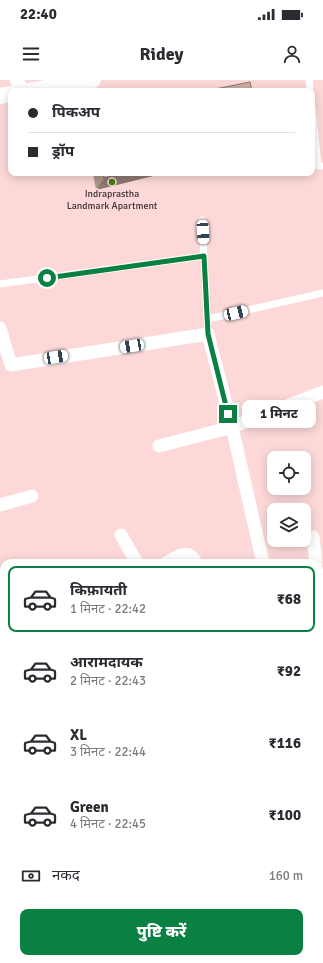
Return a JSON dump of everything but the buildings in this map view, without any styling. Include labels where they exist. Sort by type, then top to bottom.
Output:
[{"type":"street","points":[[46,88],[92,80]]},
{"type":"street","points":[[0,328],[11,364],[208,334],[232,427],[262,559]]},
{"type":"street","points":[[159,446],[232,427],[323,392]]},
{"type":"street","points":[[0,505],[32,496]]},
{"type":"street","points":[[121,535],[135,559]]},
{"type":"street","points":[[313,538],[316,559]]},
{"type":"street","points":[[174,559],[185,554],[189,554],[194,559]]},
{"type":"lane","points":[[315,136],[318,166],[323,166]]},
{"type":"lane","points":[[202,220],[208,334]]},
{"type":"lane","points":[[0,284],[204,256]]},
{"type":"lane","points":[[208,319],[323,293]]},
{"type":"place","name":"Indraprastha Landmark Apartment","points":[[112,182]]},
{"type":"route","points":[[47,278],[204,256],[208,334],[228,414]]}]
